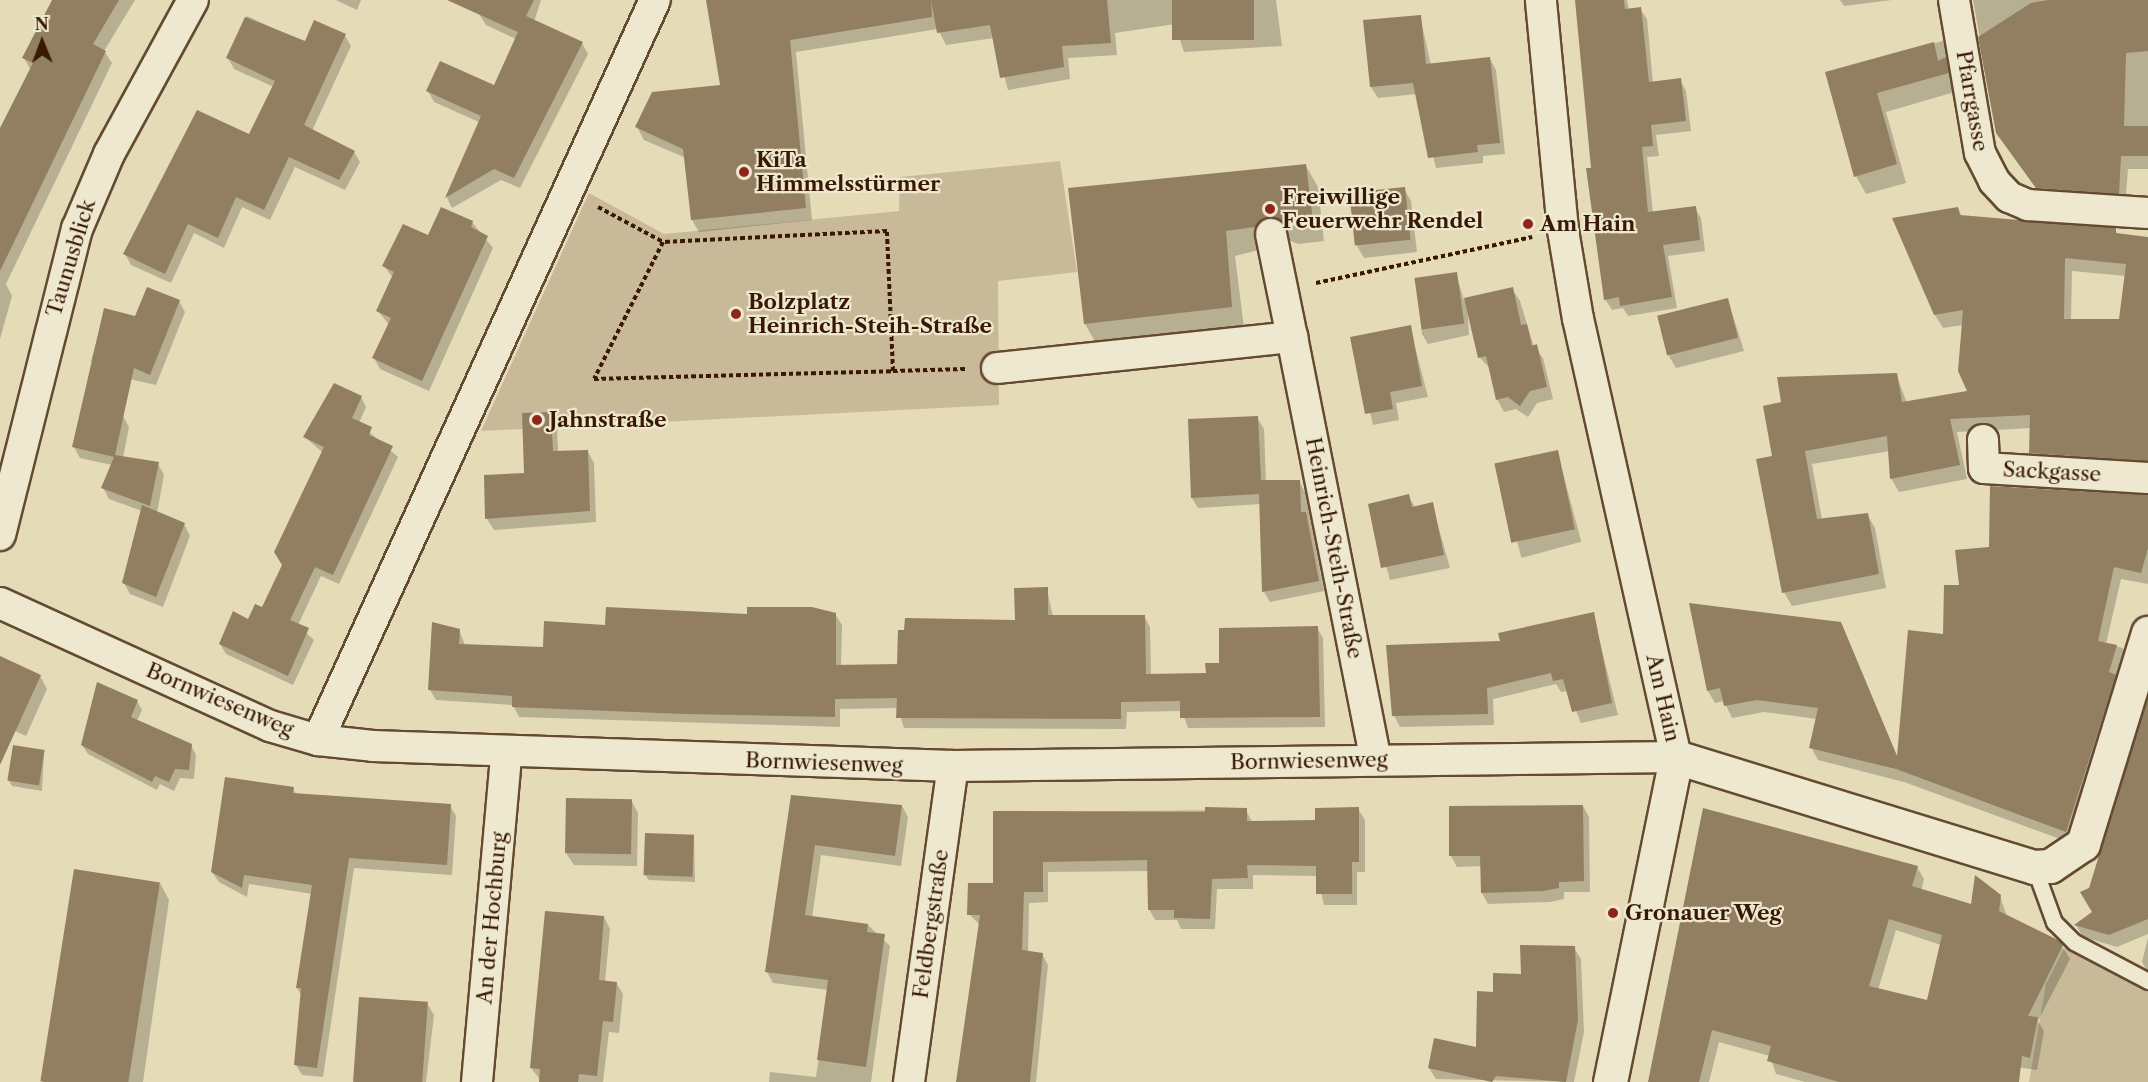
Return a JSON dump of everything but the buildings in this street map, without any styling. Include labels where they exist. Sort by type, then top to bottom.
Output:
[{"type":"street","name":"Taunusblick","points":[[0,535],[77,229],[109,154],[193,0]]},
{"type":"street","points":[[318,740],[655,0]]},
{"type":"street","name":"Am Hain","points":[[1541,0],[1563,230],[1676,757]]},
{"type":"street","name":"Pfarrgasse","points":[[1954,0],[1980,153],[1994,181],[2009,197],[2028,205],[2148,213]]},
{"type":"street","name":"Heinrich-Steih-Straße","points":[[1271,234],[1376,760]]},
{"type":"street","points":[[997,368],[1292,337]]},
{"type":"street","name":"Sackgasse","points":[[1983,440],[1984,468],[2148,477]]},
{"type":"street","name":"Bornwiesenweg","points":[[0,603],[270,726],[318,740],[506,754],[953,766],[1676,757]]},
{"type":"street","points":[[1610,1082],[1676,757],[2034,867],[2065,859],[2083,844],[2148,633]]},
{"type":"street","name":"An der Hochburg","points":[[477,1082],[506,754]]},
{"type":"street","name":"Feldbergstraße","points":[[909,1082],[953,766]]},
{"type":"lane","points":[[2034,867],[2054,922],[2074,942],[2148,981]]},
{"type":"path","points":[[569,191],[663,242],[887,231],[892,371]]},
{"type":"path","points":[[1314,284],[1563,230]]},
{"type":"path","points":[[663,242],[594,379],[997,368]]},
{"type":"shaded area","points":[[1060,161],[1077,272],[998,281],[999,405],[481,431],[589,193],[664,234],[899,211],[900,177]]},
{"type":"shaded area","points":[[2066,945],[2148,990],[2148,1082],[2029,1082],[2046,984]]},
{"type":"place","name":"KiTa Himmelsstürmer","points":[[744,172]]},
{"type":"place","name":"Freiwillige Feuerwehr Rendel","points":[[1270,209]]},
{"type":"place","name":"Am Hain","points":[[1528,224]]},
{"type":"place","name":"Bolzplatz Heinrich-Steih-Straße","points":[[736,314]]},
{"type":"place","name":"Jahnstraße","points":[[537,420]]},
{"type":"place","name":"Gronauer Weg","points":[[1613,913]]}]
